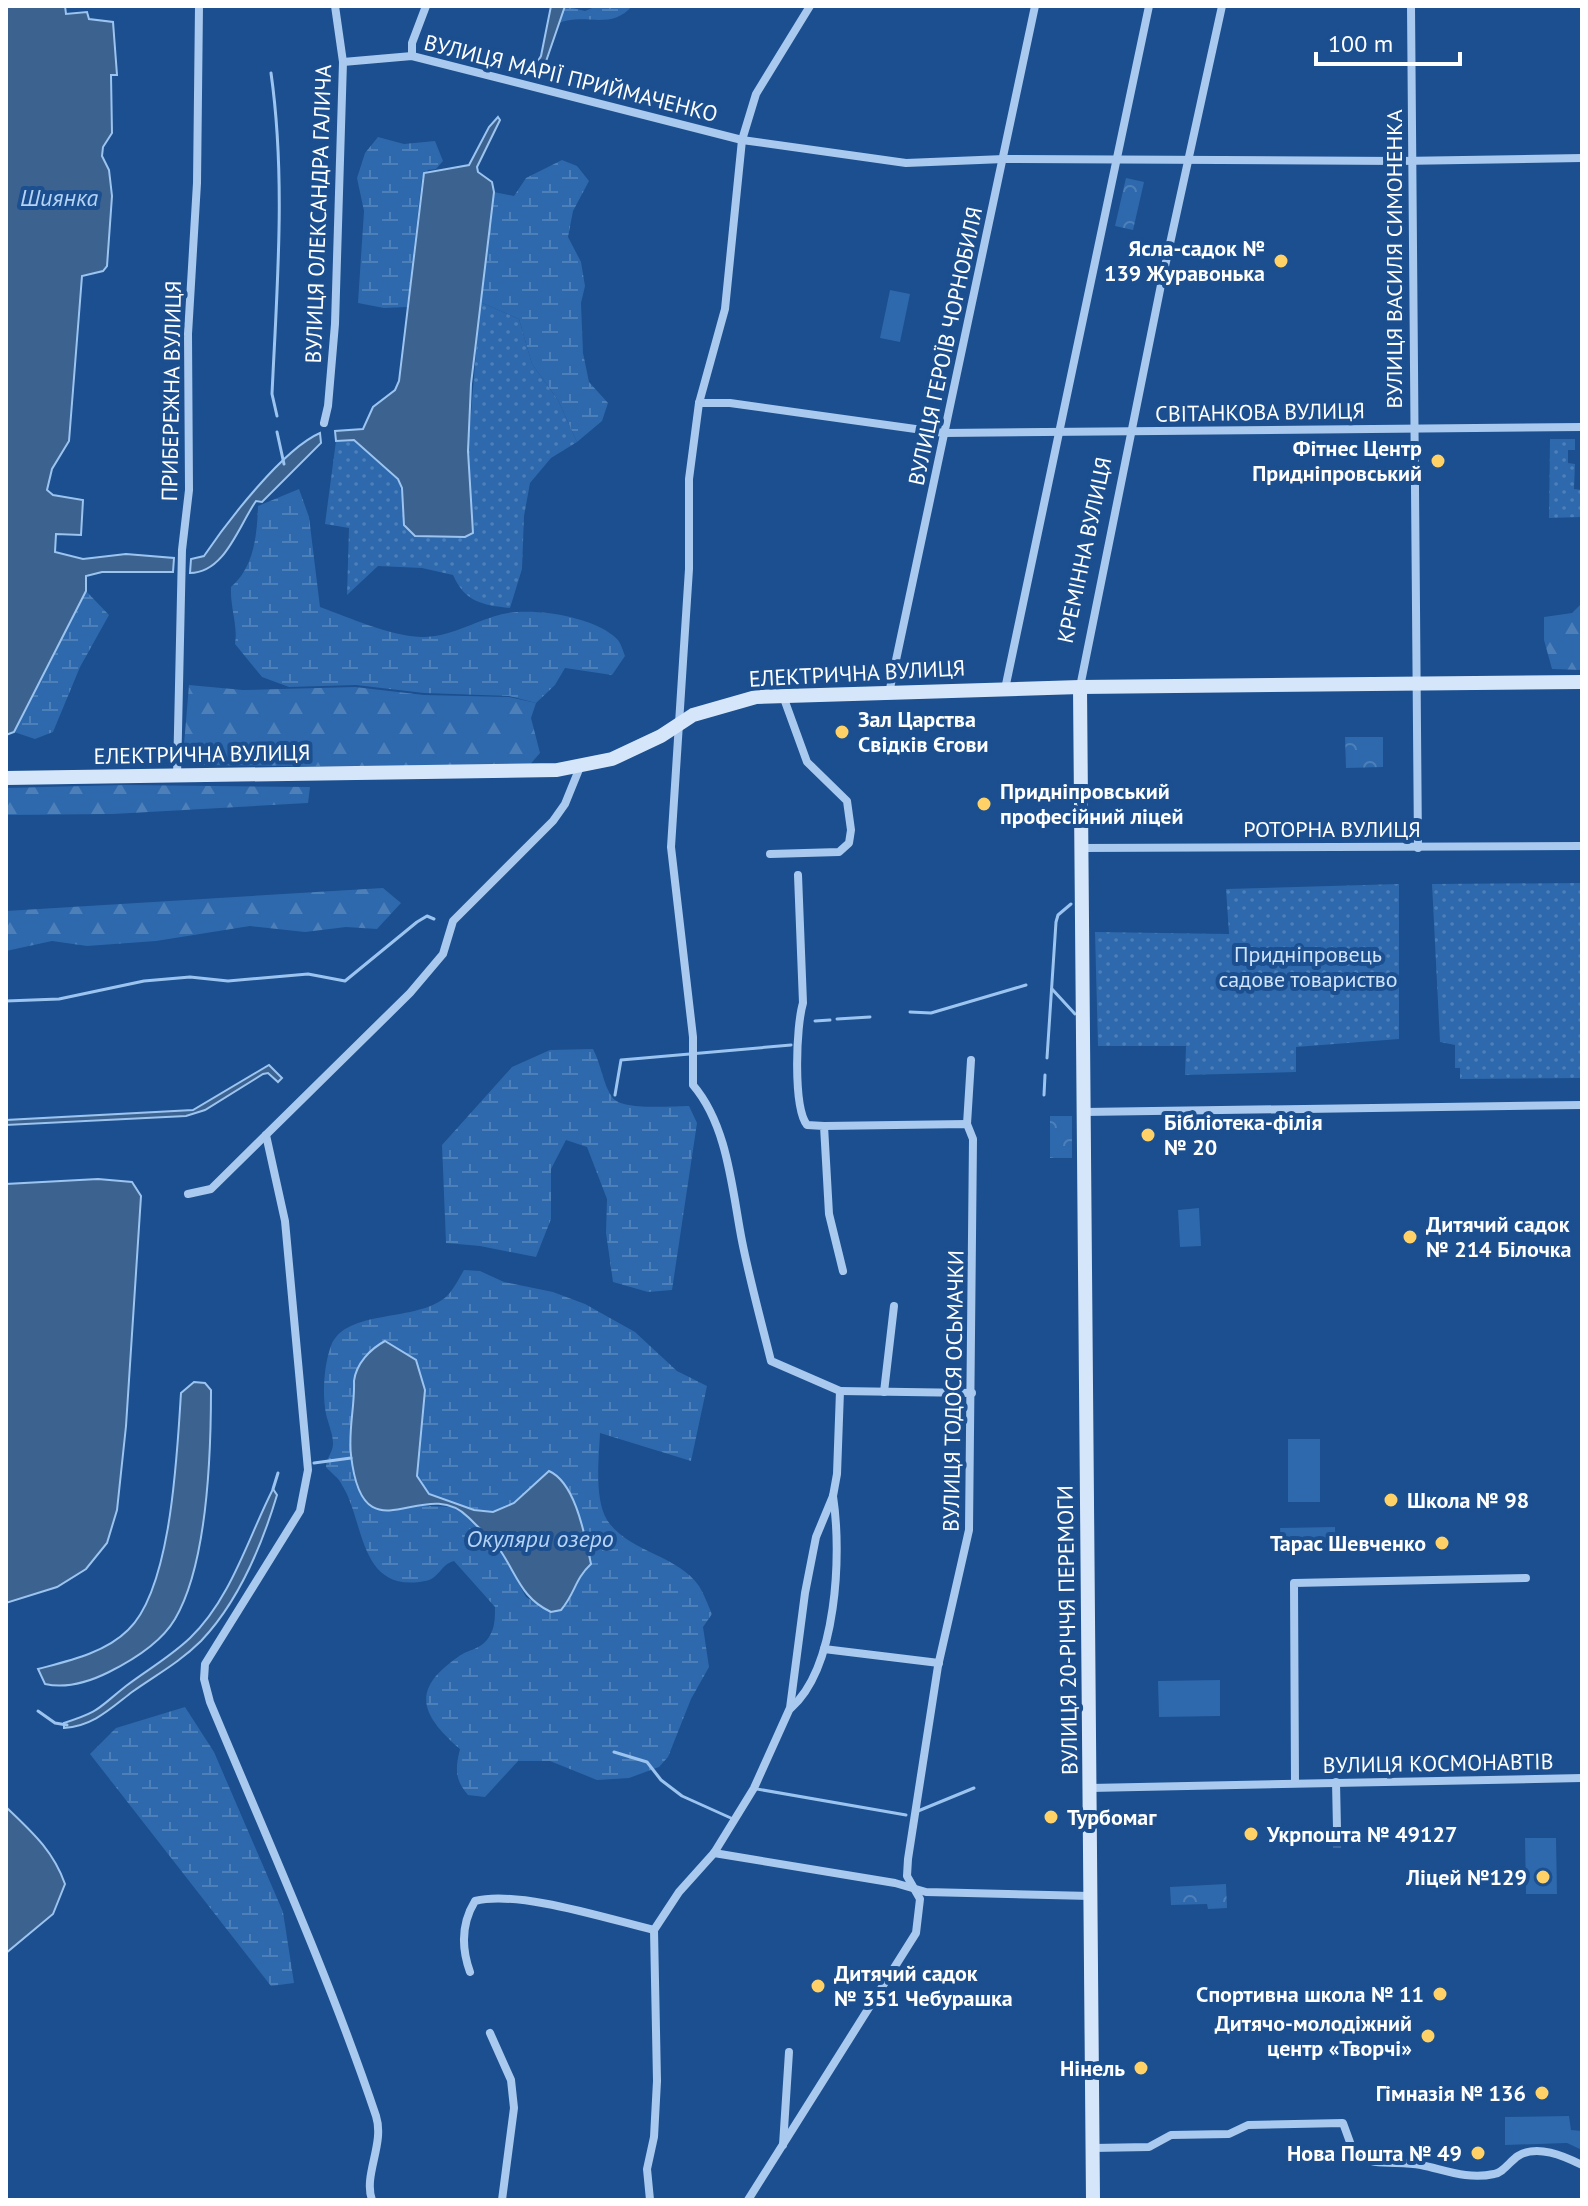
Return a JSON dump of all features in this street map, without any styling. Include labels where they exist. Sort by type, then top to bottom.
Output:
[{"type":"street","name":"ПРИБЕРЕЖНА ВУЛИЦЯ","points":[[177,776],[182,550],[189,490],[188,334],[197,183],[199,6]]},
{"type":"street","name":"ВУЛИЦЯ ОЛЕКСАНДРА ГАЛИЧА","points":[[324,423],[335,324],[343,62],[335,6]]},
{"type":"street","points":[[412,56],[412,43],[426,6]]},
{"type":"street","name":"ВУЛИЦЯ МАРІЇ ПРИЙМАЧЕНКО","points":[[810,6],[756,94],[742,140],[725,309],[699,403],[689,479],[689,569],[671,847],[693,1037],[693,1085],[705,1099],[732,1175],[742,1241],[771,1361],[840,1391]]},
{"type":"street","name":"ВУЛИЦЯ ГЕРОЇВ ЧОРНОБИЛЯ","points":[[889,693],[1035,6]]},
{"type":"street","points":[[1005,689],[1149,6]]},
{"type":"street","name":"КРЕМІННА ВУЛИЦЯ","points":[[1084,1112],[1080,687],[1222,6]]},
{"type":"street","name":"ВУЛИЦЯ ВАСИЛЯ СИМОНЕНКА","points":[[1411,6],[1412,428],[1418,848]]},
{"type":"street","name":"ВУЛИЦЯ МАРІЇ ПРИЙМАЧЕНКО","points":[[343,62],[412,56],[742,140],[906,163],[1004,159],[1188,162],[1582,158]]},
{"type":"street","name":"СВІТАНКОВА ВУЛИЦЯ","points":[[699,403],[730,403],[944,433],[1582,427]]},
{"type":"street","name":"ЕЛЕКТРИЧНА ВУЛИЦЯ","points":[[6,778],[526,771],[580,767],[642,747],[679,724],[726,703],[783,696],[1080,687],[1582,682]]},
{"type":"street","points":[[770,854],[839,852],[849,843],[851,830],[847,801],[807,762],[783,696]]},
{"type":"street","points":[[188,1194],[211,1189],[410,993],[443,954],[453,921],[553,821],[565,804],[580,767]]},
{"type":"street","name":"РОТОРНА ВУЛИЦЯ","points":[[1082,862],[1418,848],[1582,846]]},
{"type":"street","points":[[798,875],[803,1003],[798,1019],[800,1108],[807,1125],[967,1124]]},
{"type":"street","name":"ВУЛИЦЯ ТОДОСЯ ОСЬМАЧКИ","points":[[748,2200],[916,1933],[917,1890],[907,1876],[908,1859],[939,1663],[969,1530],[974,1155],[967,1124],[971,1060]]},
{"type":"street","points":[[1084,1112],[1582,1105]]},
{"type":"street","name":"ВУЛИЦЯ 20-РІЧЧЯ ПЕРЕМОГИ","points":[[1084,1112],[1093,2200]]},
{"type":"street","points":[[824,1126],[829,1214],[843,1271]]},
{"type":"street","points":[[266,1135],[285,1221],[308,1470],[300,1511],[210,1656],[204,1679],[210,1702],[319,1965],[377,2121],[376,2157],[368,2190],[372,2200]]},
{"type":"street","points":[[884,1392],[894,1306]]},
{"type":"street","points":[[790,1708],[805,1693],[824,1649],[837,1547],[833,1496],[840,1391],[972,1393]]},
{"type":"street","points":[[650,2200],[647,2169],[654,2137],[657,2081],[654,1930],[679,1892],[714,1853],[754,1788],[790,1708],[805,1593],[816,1537],[833,1496]]},
{"type":"street","name":"ВУЛИЦЯ КОСМОНАВТІВ","points":[[1295,1783],[1294,1583],[1526,1578]]},
{"type":"street","points":[[824,1649],[939,1663]]},
{"type":"street","name":"ВУЛИЦЯ КОСМОНАВТІВ","points":[[1090,1788],[1582,1778]]},
{"type":"street","points":[[1336,1782],[1337,1829]]},
{"type":"street","points":[[714,1853],[895,1883],[917,1890],[1091,1896]]},
{"type":"street","points":[[470,1972],[463,1935],[469,1910],[475,1901],[481,1899],[517,1900],[654,1930]]},
{"type":"street","points":[[490,2033],[511,2080],[514,2108],[502,2200]]},
{"type":"street","points":[[782,2150],[789,2052]]},
{"type":"street","points":[[1093,2148],[1149,2147],[1171,2135],[1229,2134],[1248,2125],[1343,2123],[1355,2156],[1366,2161],[1421,2165],[1451,2175],[1495,2174],[1520,2153],[1558,2153],[1582,2165]]},
{"type":"green space","points":[[565,6],[585,11],[597,6],[632,6],[615,18],[577,19],[557,24]]},
{"type":"green space","points":[[378,137],[404,144],[435,141],[443,161],[436,169],[428,170],[422,178],[407,307],[384,308],[358,303],[364,211],[357,178],[365,153]]},
{"type":"green space","points":[[562,160],[577,166],[589,181],[573,211],[568,237],[581,262],[585,286],[581,303],[583,353],[589,382],[608,403],[602,421],[577,442],[558,400],[532,364],[519,319],[480,302],[494,192],[514,196],[526,178]]},
{"type":"green space","points":[[1126,178],[1144,182],[1133,230],[1115,226]]},
{"type":"green space","points":[[890,290],[910,294],[900,342],[880,338]]},
{"type":"green space","points":[[480,302],[519,319],[532,364],[558,400],[577,442],[551,458],[530,483],[524,516],[522,569],[510,608],[469,597],[453,575],[422,568],[378,566],[347,595],[349,528],[325,524],[336,441],[354,440],[398,479],[404,502],[473,533],[468,451]]},
{"type":"green space","points":[[1550,439],[1575,439],[1575,450],[1568,450],[1568,463],[1575,464],[1574,489],[1582,490],[1582,517],[1549,518]]},
{"type":"green space","points":[[299,489],[309,517],[320,607],[383,630],[421,637],[441,635],[511,613],[561,615],[607,631],[618,641],[625,656],[612,675],[565,668],[555,685],[536,703],[509,696],[424,693],[356,685],[289,687],[262,677],[235,644],[231,587],[249,560],[255,540],[258,506]]},
{"type":"green space","points":[[86,591],[109,615],[80,667],[53,732],[35,739],[14,732]]},
{"type":"green space","points":[[1582,603],[1582,670],[1552,669],[1544,640],[1544,617],[1572,613]]},
{"type":"green space","points":[[189,685],[243,690],[355,687],[424,695],[509,697],[536,703],[531,718],[540,753],[527,768],[196,765],[184,745]]},
{"type":"green space","points":[[1345,737],[1383,737],[1383,767],[1346,768]]},
{"type":"green space","points":[[125,785],[310,787],[308,803],[113,814],[6,815],[6,788]]},
{"type":"green space","name":"Придніпровець садове товариство","points":[[1582,883],[1582,1078],[1460,1079],[1460,1068],[1455,1068],[1455,1045],[1440,1042],[1432,884]]},
{"type":"green space","name":"Придніпровець садове товариство","points":[[1399,884],[1399,1039],[1296,1047],[1296,1072],[1185,1075],[1186,1046],[1098,1046],[1095,932],[1229,934],[1226,889]]},
{"type":"green space","points":[[383,888],[401,903],[377,929],[346,927],[305,932],[250,926],[156,941],[87,946],[52,941],[6,951],[6,911]]},
{"type":"green space","points":[[593,1049],[609,1092],[617,1101],[636,1106],[689,1106],[697,1123],[672,1290],[648,1292],[613,1282],[606,1233],[607,1199],[587,1147],[566,1140],[551,1169],[551,1219],[536,1257],[446,1243],[442,1145],[512,1067],[550,1050]]},
{"type":"green space","points":[[1050,1116],[1072,1116],[1072,1158],[1050,1158]]},
{"type":"green space","points":[[1199,1208],[1201,1246],[1180,1247],[1178,1210]]},
{"type":"green space","points":[[464,1270],[480,1271],[504,1282],[553,1292],[585,1304],[635,1332],[677,1371],[707,1386],[691,1461],[600,1433],[599,1489],[607,1520],[627,1539],[690,1576],[701,1589],[712,1614],[703,1627],[709,1667],[691,1699],[668,1757],[659,1767],[629,1778],[597,1780],[550,1761],[518,1761],[485,1797],[468,1795],[457,1774],[460,1749],[436,1725],[426,1703],[427,1692],[443,1669],[486,1641],[494,1626],[495,1607],[454,1561],[425,1581],[403,1582],[387,1577],[375,1566],[367,1551],[341,1482],[326,1467],[333,1444],[326,1414],[324,1379],[331,1346],[339,1334],[366,1321],[434,1304],[450,1293]],"holes":[[[354,1381],[425,1390],[417,1476],[429,1494],[474,1510],[493,1512],[514,1503],[550,1472],[566,1488],[583,1529],[589,1568],[577,1575],[573,1593],[561,1610],[551,1612],[526,1597],[500,1550],[467,1516],[453,1507],[368,1503],[355,1471],[353,1457]]]},
{"type":"green space","points":[[1288,1439],[1320,1439],[1320,1502],[1288,1502]]},
{"type":"green space","points":[[1335,1527],[1335,1548],[1281,1549],[1280,1528]]},
{"type":"green space","points":[[1220,1680],[1220,1716],[1159,1717],[1158,1681]]},
{"type":"green space","points":[[185,1707],[214,1752],[283,1912],[294,1983],[271,1986],[90,1754],[116,1728]]},
{"type":"green space","points":[[1525,1838],[1556,1838],[1557,1894],[1526,1894]]},
{"type":"green space","points":[[1226,1884],[1227,1908],[1208,1909],[1207,1904],[1171,1905],[1170,1887]]},
{"type":"green space","points":[[1569,2116],[1571,2130],[1582,2131],[1582,2150],[1567,2143],[1505,2145],[1505,2117]]},
{"type":"water","name":"Шиянка","points":[[6,6],[65,6],[66,14],[87,12],[89,19],[113,22],[117,75],[111,75],[112,133],[103,147],[102,156],[109,170],[112,196],[107,266],[103,271],[82,276],[69,441],[52,469],[47,490],[53,495],[83,500],[81,535],[56,534],[55,552],[83,559],[126,554],[174,558],[173,572],[102,572],[86,576],[86,591],[14,732],[6,735]]},
{"type":"water","points":[[551,6],[565,6],[542,73],[535,75],[531,72],[541,56]]},
{"type":"water","points":[[498,117],[500,120],[477,167],[478,172],[492,182],[494,192],[471,384],[468,451],[473,533],[465,537],[415,536],[404,525],[402,488],[398,479],[354,440],[336,441],[335,431],[363,429],[373,407],[395,390],[399,381],[424,173],[469,165],[489,127]]},
{"type":"water","points":[[320,433],[321,443],[262,502],[256,501],[222,557],[202,571],[190,573],[191,559],[204,556],[241,506],[273,470],[305,441]]},
{"type":"water","points":[[269,1065],[282,1078],[278,1082],[268,1073],[263,1074],[205,1110],[186,1116],[6,1125],[6,1120],[193,1110]]},
{"type":"water","points":[[98,1179],[132,1182],[141,1196],[126,1426],[117,1510],[107,1543],[86,1569],[57,1587],[6,1603],[6,1184]]},
{"type":"water","name":"Окуляри озеро","points":[[385,1341],[416,1360],[425,1390],[417,1476],[429,1494],[474,1510],[493,1512],[514,1503],[549,1471],[566,1487],[578,1512],[591,1564],[561,1610],[551,1612],[534,1601],[495,1544],[468,1517],[451,1506],[432,1504],[381,1510],[368,1504],[358,1487],[351,1455],[354,1381],[365,1358]]},
{"type":"water","points":[[194,1382],[205,1383],[211,1390],[208,1476],[195,1569],[175,1619],[154,1643],[109,1672],[78,1684],[45,1684],[38,1669],[108,1645],[128,1630],[143,1610],[154,1584],[170,1518],[181,1393]]},
{"type":"water","points":[[273,1489],[277,1495],[247,1572],[226,1609],[201,1641],[101,1716],[64,1728],[64,1723],[98,1709],[190,1638],[204,1622],[228,1587]]},
{"type":"water","points":[[6,1807],[48,1851],[65,1884],[53,1914],[6,1953]]},
{"type":"waterway","points":[[271,73],[279,193],[272,394],[277,416]]},
{"type":"waterway","points":[[277,432],[284,464]]},
{"type":"waterway","points":[[1047,1058],[1056,922],[1058,915],[1071,904]]},
{"type":"waterway","points":[[6,1001],[59,999],[144,981],[190,977],[228,981],[308,974],[345,981],[417,922],[427,916],[434,919]]},
{"type":"waterway","points":[[910,1012],[931,1013],[1026,985]]},
{"type":"waterway","points":[[1052,989],[1075,1014]]},
{"type":"waterway","points":[[837,1019],[870,1017]]},
{"type":"waterway","points":[[815,1021],[830,1020]]},
{"type":"waterway","points":[[615,1095],[621,1060],[791,1045]]},
{"type":"waterway","points":[[1044,1095],[1045,1075]]},
{"type":"waterway","points":[[314,1463],[351,1458]]},
{"type":"waterway","points":[[273,1489],[278,1473]]},
{"type":"waterway","points":[[38,1711],[55,1723],[67,1725]]},
{"type":"waterway","points":[[614,1752],[647,1762],[661,1780],[682,1796],[733,1819]]},
{"type":"waterway","points":[[918,1811],[974,1788]]},
{"type":"waterway","points":[[757,1789],[906,1815]]},
{"type":"tunnel","points":[[1337,1829],[1337,1848]]},
{"type":"place","name":"Ясла-садок № 139 Журавонька","points":[[1281,261]]},
{"type":"place","name":"Фітнес Центр Придніпровський","points":[[1438,461]]},
{"type":"place","name":"Зал Царства Свідків Єгови","points":[[842,732]]},
{"type":"place","name":"Придніпровський професійний ліцей","points":[[984,804]]},
{"type":"place","name":"Бібліотека-філія № 20","points":[[1148,1135]]},
{"type":"place","name":"Дитячий садок № 214 Білочка","points":[[1410,1237]]},
{"type":"place","name":"Школа № 98","points":[[1391,1500]]},
{"type":"place","name":"Тарас Шевченко","points":[[1442,1543]]},
{"type":"place","name":"Турбомаг","points":[[1051,1817]]},
{"type":"place","name":"Укрпошта № 49127","points":[[1251,1834]]},
{"type":"place","name":"Ліцей №129","points":[[1543,1877]]},
{"type":"place","name":"Дитячий садок № 351 Чебурашка","points":[[818,1986]]},
{"type":"place","name":"Спортивна школа № 11","points":[[1440,1994]]},
{"type":"place","name":"Дитячо-молодіжний центр «Творчі»","points":[[1428,2036]]},
{"type":"place","name":"Нінель","points":[[1141,2068]]},
{"type":"place","name":"Гімназія № 136","points":[[1542,2093]]},
{"type":"place","name":"Нова Пошта № 49","points":[[1478,2153]]}]
